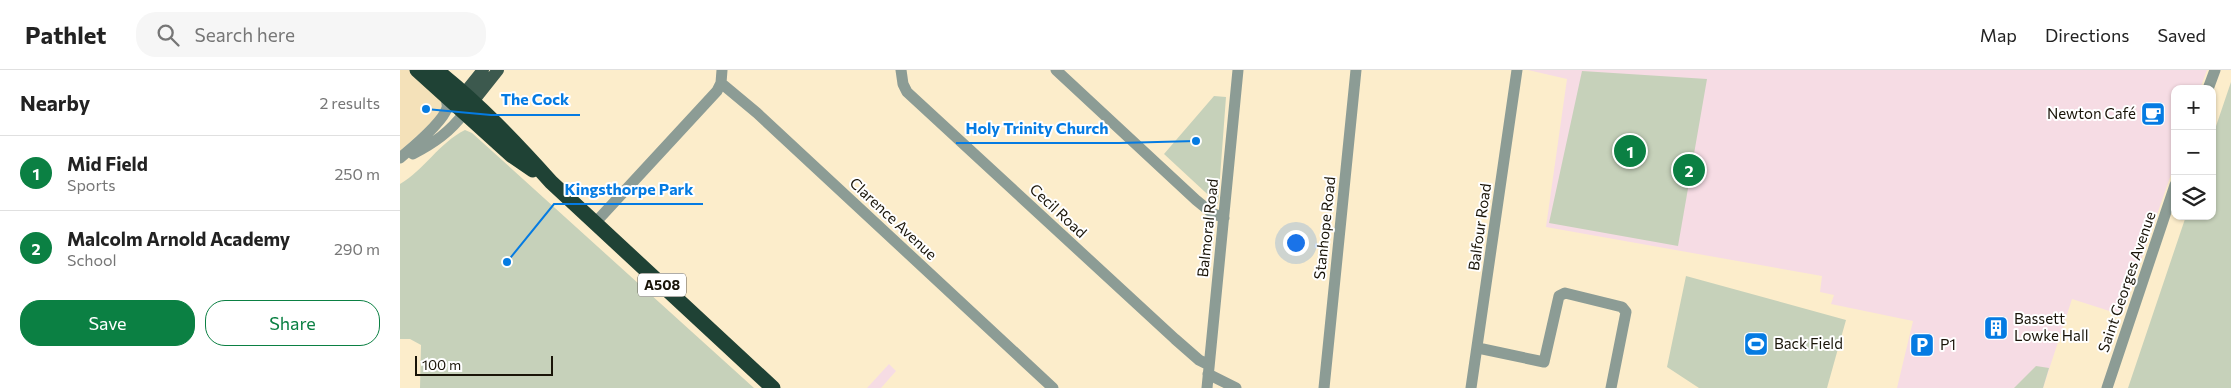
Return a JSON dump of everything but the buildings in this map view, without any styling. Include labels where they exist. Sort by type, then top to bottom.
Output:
[{"type":"highway","name":"A508","points":[[417,70],[511,156],[551,182],[773,388]]},
{"type":"highway","name":"A508","points":[[436,70],[458,106]]},
{"type":"main road","points":[[458,106],[483,70]]},
{"type":"main road","points":[[458,106],[498,70]]},
{"type":"street","name":"A508","points":[[431,70],[458,106]]},
{"type":"street","points":[[595,223],[717,91],[721,83],[722,70]]},
{"type":"street","name":"Cecil Road","points":[[901,70],[903,84],[907,92],[1209,370],[1236,388]]},
{"type":"street","points":[[1056,70],[1196,200],[1212,213],[1224,218]]},
{"type":"street","name":"Balmoral Road","points":[[1207,388],[1238,70]]},
{"type":"street","name":"Stanhope Road","points":[[1324,388],[1356,70]]},
{"type":"street","name":"Balfour Road","points":[[1471,388],[1517,70]]},
{"type":"street","points":[[2209,85],[2215,70]]},
{"type":"street","name":"Clarence Avenue","points":[[721,83],[757,113],[1053,388]]},
{"type":"street","points":[[400,158],[436,124],[446,109],[447,102],[458,106],[414,154],[400,165]]},
{"type":"street","name":"Saint Georges Avenue","points":[[2107,388],[2171,198]]},
{"type":"street","points":[[1478,348],[1544,362],[1559,296],[1565,293],[1622,307],[1626,312],[1620,374],[1611,388]]},
{"type":"shaded area","points":[[400,70],[410,70],[443,100],[443,112],[400,151]]},
{"type":"shaded area","points":[[1528,70],[2207,70],[2201,85],[2171,85],[2171,174],[2122,315],[2072,299],[2043,388],[1897,388],[1913,321],[1831,304],[1834,295],[1820,292],[1822,276],[1546,227],[1567,79]]},
{"type":"shaded area","points":[[889,364],[896,371],[881,388],[867,388]]},
{"type":"green space","points":[[1582,71],[1707,79],[1678,246],[1549,223]]},
{"type":"green space","points":[[2231,82],[2231,388],[2128,388],[2185,220],[2216,220],[2216,126]]},
{"type":"green space","points":[[1214,96],[1226,97],[1218,204],[1164,154]]},
{"type":"green space","points":[[465,130],[472,133],[754,388],[420,388],[421,345],[410,339],[400,339],[400,184],[417,171],[447,142]]},
{"type":"green space","name":"Back Field","points":[[1686,276],[1846,320],[1827,388],[1699,388],[1667,367]]},
{"type":"green space","points":[[2036,366],[2049,368],[2043,388],[2014,388]]},
{"type":"place","name":"The Cock","points":[[426,109]]},
{"type":"place","name":"Newton Café","points":[[2153,114]]},
{"type":"place","name":"Holy Trinity Church","points":[[1196,141]]},
{"type":"place","name":"Mid Field","points":[[1630,151]]},
{"type":"place","name":"Malcolm Arnold Academy","points":[[1689,170]]},
{"type":"place","name":"Kingsthorpe Park","points":[[507,262]]},
{"type":"place","name":"Bassett Lowke Hall","points":[[1996,328]]},
{"type":"place","name":"Back Field","points":[[1756,344]]},
{"type":"place","name":"P1","points":[[1922,345]]}]
